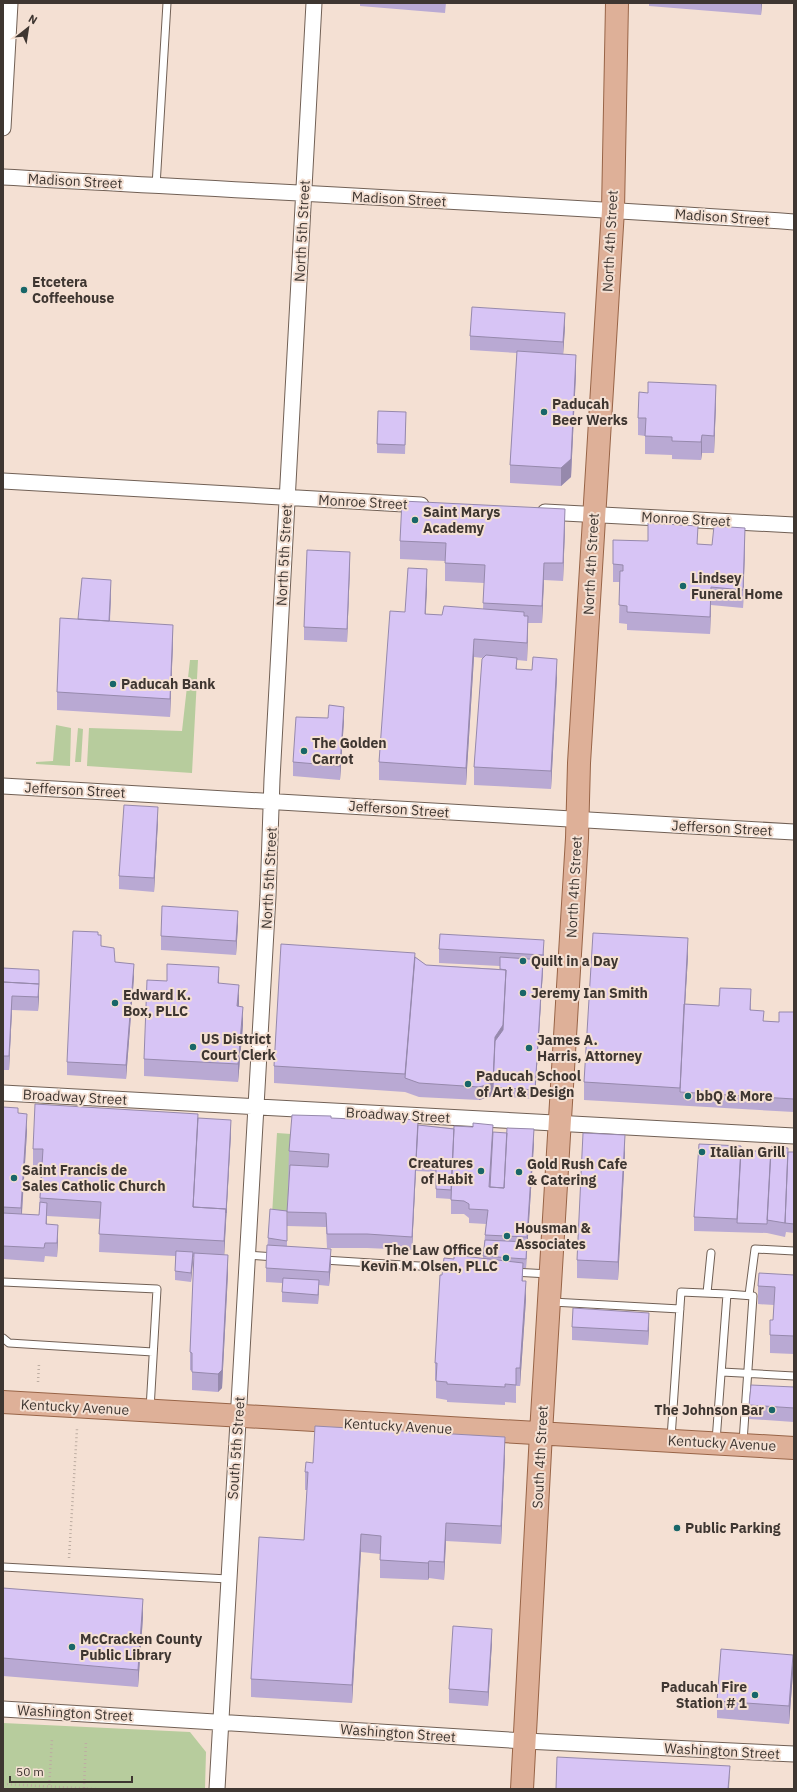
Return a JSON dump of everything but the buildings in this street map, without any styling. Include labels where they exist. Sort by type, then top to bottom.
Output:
[{"type":"main road","name":"North 4th Street","points":[[560,1125],[578,838],[577,820],[613,210],[617,3]]},
{"type":"main road","name":"South 4th Street","points":[[522,1789],[541,1433],[560,1125]]},
{"type":"main road","name":"Kentucky Avenue","points":[[3,1402],[794,1448]]},
{"type":"street","points":[[3,128],[10,3]]},
{"type":"street","name":"North 5th Street","points":[[256,1107],[314,3]]},
{"type":"street","name":"Madison Street","points":[[3,177],[613,210],[794,222]]},
{"type":"street","name":"Monroe Street","points":[[3,481],[437,506]]},
{"type":"street","name":"Monroe Street","points":[[531,511],[794,525]]},
{"type":"street","name":"Jefferson Street","points":[[3,786],[794,832]]},
{"type":"street","name":"Broadway Street","points":[[3,1093],[560,1125],[794,1136]]},
{"type":"street","name":"South 5th Street","points":[[217,1789],[256,1107]]},
{"type":"street","name":"Washington Street","points":[[3,1709],[525,1741],[794,1754]]},
{"type":"lane","points":[[156,186],[167,3]]},
{"type":"lane","points":[[749,1295],[755,1278],[754,1249],[794,1251]]},
{"type":"lane","points":[[708,1293],[711,1253]]},
{"type":"lane","points":[[247,1256],[279,1257]]},
{"type":"lane","points":[[319,1260],[455,1268]]},
{"type":"lane","points":[[503,1271],[551,1274]]},
{"type":"lane","points":[[3,1282],[157,1289],[150,1411]]},
{"type":"lane","points":[[671,1440],[681,1292],[749,1295],[753,1296],[743,1445]]},
{"type":"lane","points":[[716,1443],[727,1294]]},
{"type":"lane","points":[[550,1302],[680,1309]]},
{"type":"lane","points":[[3,1338],[9,1344],[154,1352]]},
{"type":"lane","points":[[722,1372],[794,1376]]},
{"type":"lane","points":[[3,1567],[228,1579]]},
{"type":"path","points":[[38,1382],[40,1364]]},
{"type":"path","points":[[69,1558],[77,1429]]},
{"type":"path","points":[[49,1788],[52,1739]]},
{"type":"path","points":[[84,1789],[86,1741]]},
{"type":"path","points":[[3,1784],[49,1788],[97,1789]]},
{"type":"green space","points":[[190,660],[198,660],[192,773],[87,766],[89,728],[182,731]]},
{"type":"green space","points":[[56,725],[71,728],[70,766],[36,764],[36,762],[53,761]]},
{"type":"green space","points":[[78,728],[83,729],[81,762],[75,762]]},
{"type":"green space","points":[[277,1133],[291,1134],[287,1216],[272,1215]]},
{"type":"green space","points":[[3,1723],[190,1732],[206,1752],[205,1789],[3,1789]]},
{"type":"place","name":"Etcetera Coffeehouse","points":[[24,290]]},
{"type":"place","name":"Paducah Beer Werks","points":[[544,412]]},
{"type":"place","name":"Saint Marys Academy","points":[[415,520]]},
{"type":"place","name":"Lindsey Funeral Home","points":[[683,586]]},
{"type":"place","name":"Paducah Bank","points":[[113,684]]},
{"type":"place","name":"The Golden Carrot","points":[[304,751]]},
{"type":"place","name":"Quilt in a Day","points":[[523,961]]},
{"type":"place","name":"Jeremy Ian Smith","points":[[523,993]]},
{"type":"place","name":"Edward K. Box, PLLC","points":[[115,1003]]},
{"type":"place","name":"US District Court Clerk","points":[[193,1047]]},
{"type":"place","name":"James A. Harris, Attorney","points":[[529,1048]]},
{"type":"place","name":"Paducah School of Art & Design","points":[[468,1084]]},
{"type":"place","name":"bbQ & More","points":[[688,1096]]},
{"type":"place","name":"Italian Grill","points":[[702,1152]]},
{"type":"place","name":"Creatures of Habit","points":[[481,1171]]},
{"type":"place","name":"Gold Rush Cafe & Catering","points":[[519,1172]]},
{"type":"place","name":"Saint Francis de Sales Catholic Church","points":[[14,1178]]},
{"type":"place","name":"Housman & Associates","points":[[507,1236]]},
{"type":"place","name":"The Law Office of Kevin M. Olsen, PLLC","points":[[506,1258]]},
{"type":"place","name":"The Johnson Bar","points":[[772,1410]]},
{"type":"place","name":"Public Parking","points":[[677,1528]]},
{"type":"place","name":"McCracken County Public Library","points":[[72,1647]]},
{"type":"place","name":"Paducah Fire Station # 1","points":[[755,1695]]}]
